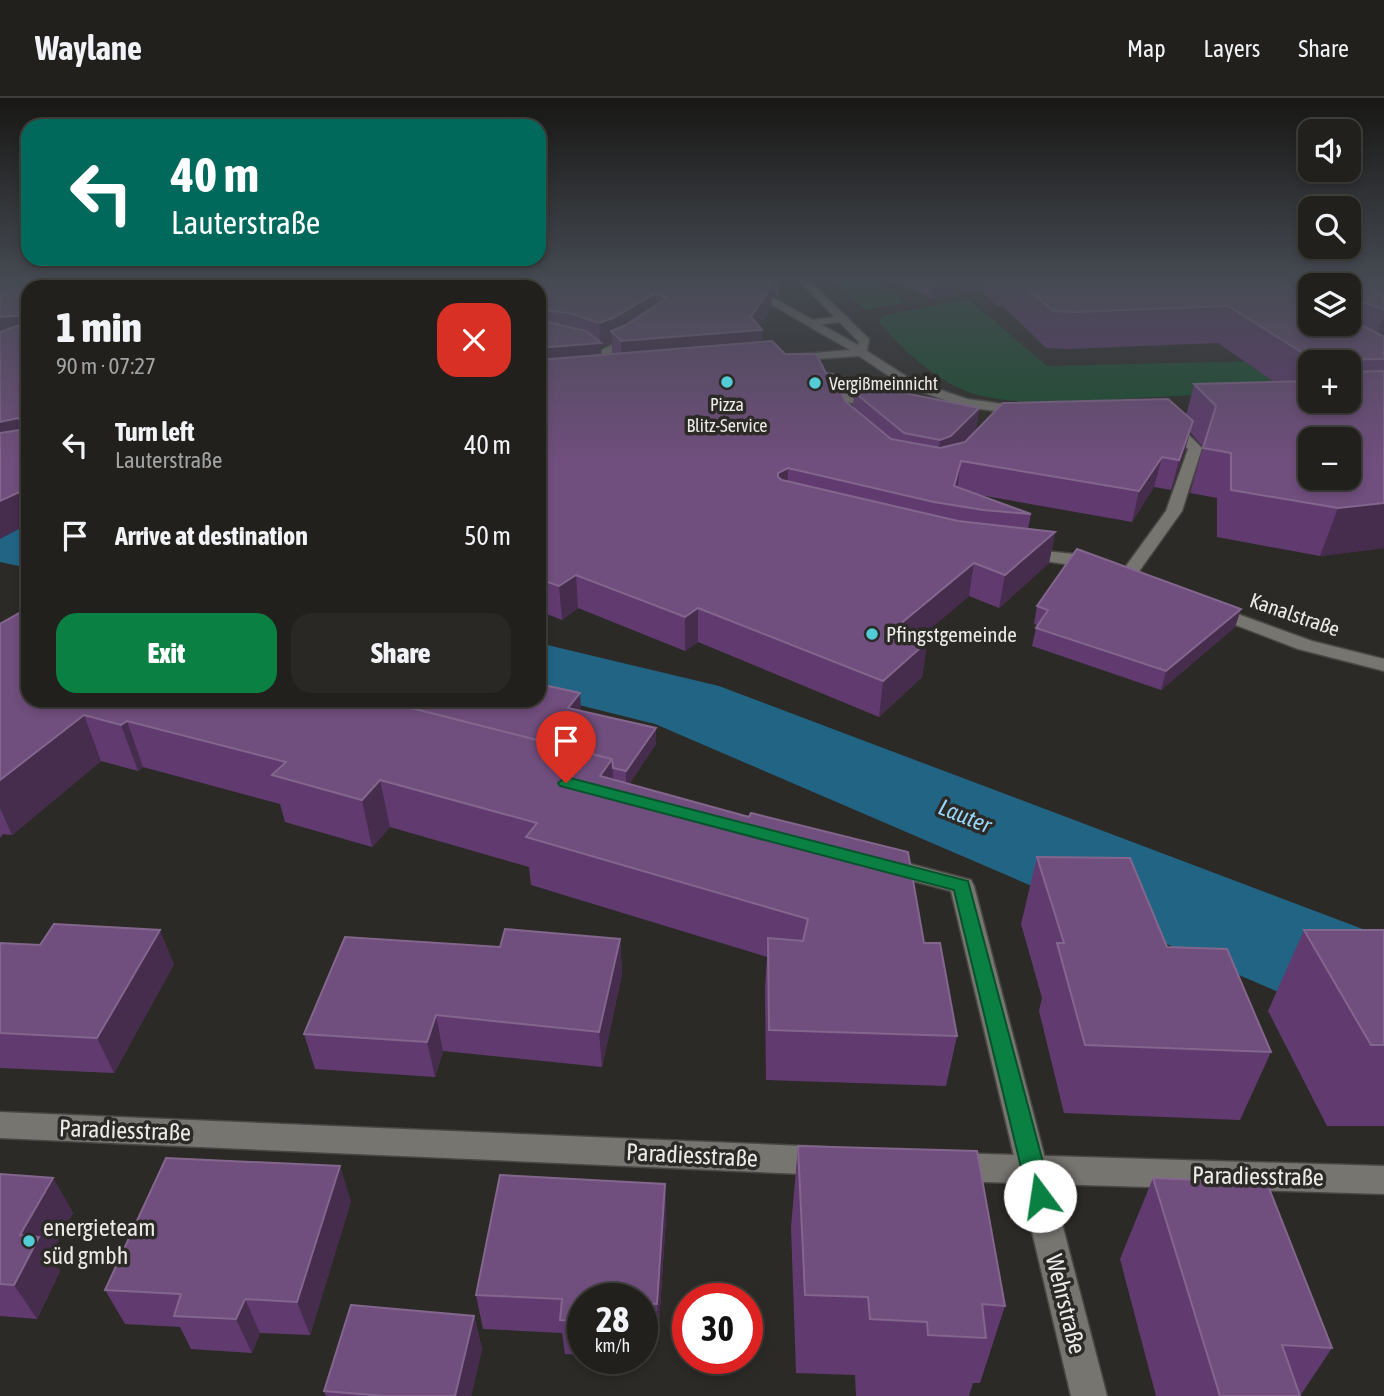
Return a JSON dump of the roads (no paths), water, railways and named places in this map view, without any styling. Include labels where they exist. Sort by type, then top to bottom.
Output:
[{"type":"street","points":[[600,354],[632,339]]},
{"type":"street","points":[[833,339],[860,352],[908,383],[965,403],[1035,412]]},
{"type":"street","points":[[860,352],[865,341],[863,339]]},
{"type":"street","points":[[585,347],[611,362]]},
{"type":"street","points":[[780,360],[860,352]]},
{"type":"street","points":[[838,391],[908,383]]},
{"type":"street","points":[[838,391],[891,407]]},
{"type":"street","points":[[838,391],[847,415]]},
{"type":"street","points":[[998,423],[1008,410]]},
{"type":"street","points":[[1004,552],[1085,560],[1135,576],[1174,511],[1195,448],[1165,412]]},
{"type":"street","name":"Kanalstraße","points":[[1200,604],[1305,645],[1384,665]]},
{"type":"street","name":"Wehrstraße","points":[[868,861],[962,886],[1089,1396]]},
{"type":"street","name":"Paradiesstraße","points":[[0,1125],[854,1163]]},
{"type":"street","name":"Paradiesstraße","points":[[923,1166],[1384,1180]]},
{"type":"waterway","name":"Lauter","points":[[0,540],[21,544]]},
{"type":"waterway","name":"Lauter","points":[[546,671],[687,705],[1317,960],[1384,983]]},
{"type":"place","name":"Pizza Blitz-Service","points":[[727,382]]},
{"type":"place","name":"Vergißmeinnicht","points":[[815,383]]},
{"type":"place","name":"Pfingstgemeinde","points":[[872,634]]},
{"type":"place","name":"energieteam süd gmbh","points":[[29,1241]]}]
